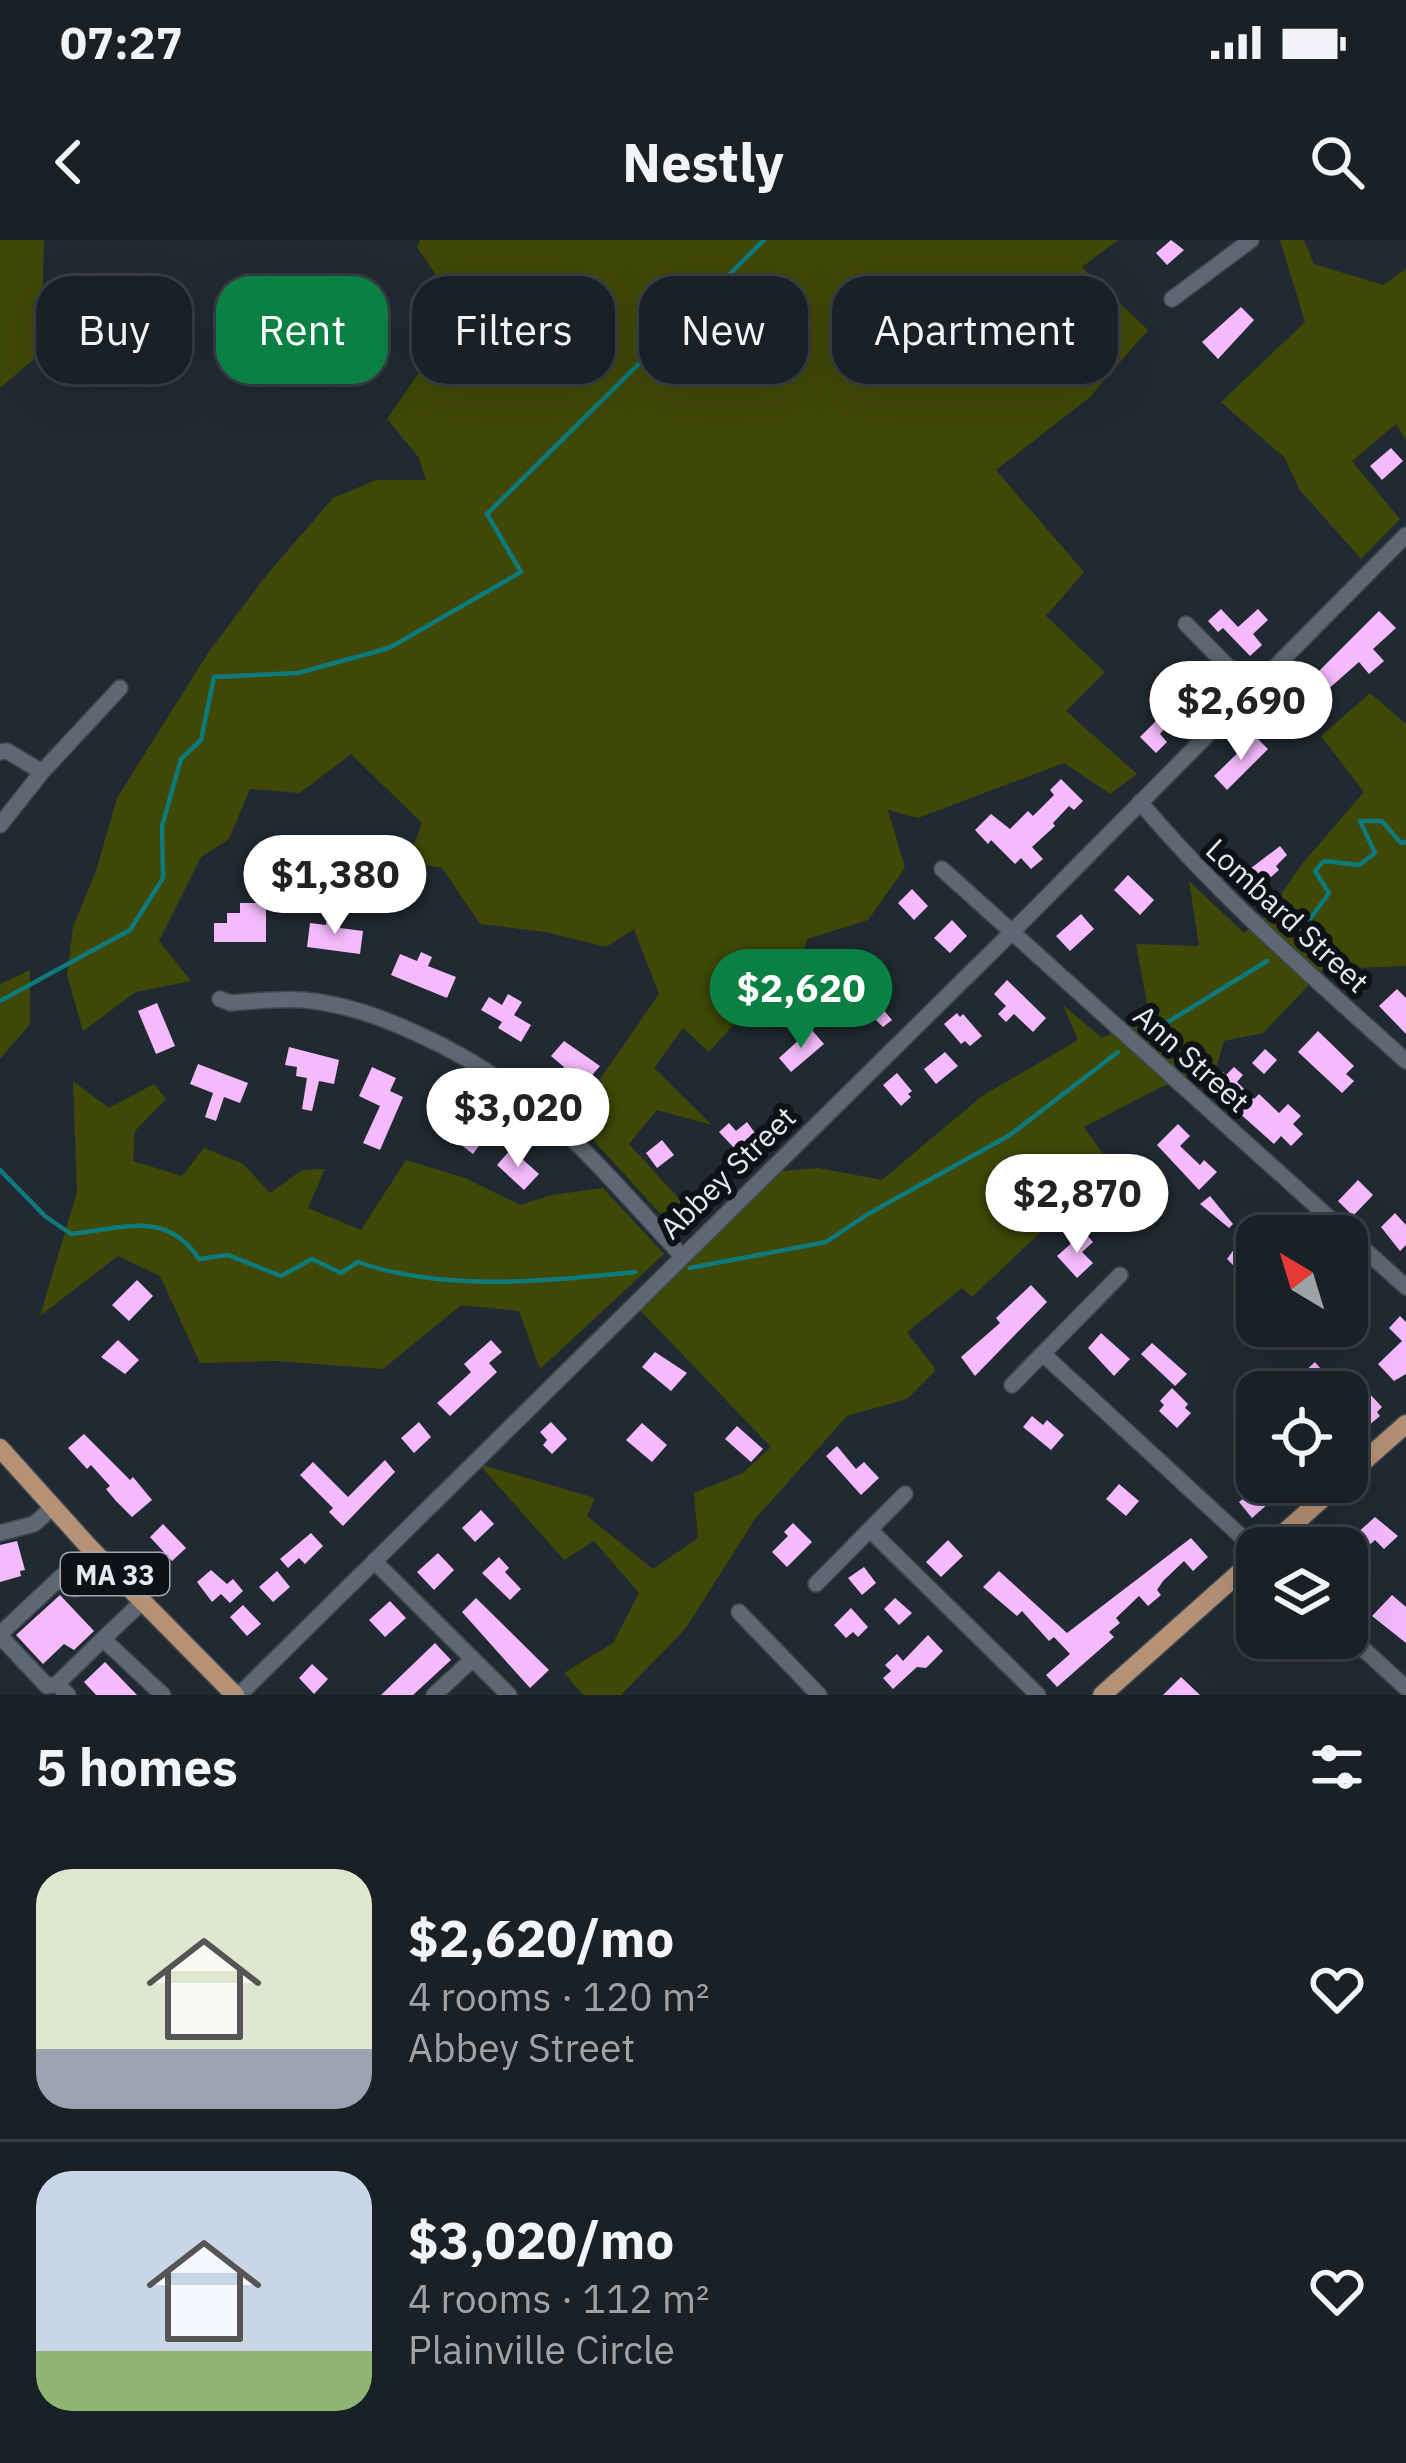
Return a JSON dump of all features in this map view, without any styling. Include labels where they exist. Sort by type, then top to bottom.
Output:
[{"type":"main road","points":[[1368,1458],[1406,1424]]},
{"type":"main road","name":"MA 33","points":[[0,1448],[142,1603],[237,1695]]},
{"type":"main road","points":[[1290,1527],[1317,1503]]},
{"type":"main road","points":[[1102,1695],[1236,1573]]},
{"type":"street","points":[[1172,299],[1251,240]]},
{"type":"street","name":"Abbey Street","points":[[237,1695],[1406,535]]},
{"type":"street","points":[[1186,624],[1251,690]]},
{"type":"street","points":[[0,825],[120,688]]},
{"type":"street","points":[[0,752],[7,751],[42,772]]},
{"type":"street","name":"Lombard Street","points":[[1140,802],[1253,924],[1406,1061]]},
{"type":"street","name":"Ann Street","points":[[943,869],[1406,1287]]},
{"type":"street","points":[[220,999],[231,1003],[300,1000],[350,1008],[383,1018],[481,1065],[565,1130],[681,1256]]},
{"type":"street","points":[[1012,1385],[1120,1275]]},
{"type":"street","points":[[1043,1354],[1236,1534]]},
{"type":"street","points":[[816,1584],[905,1494]]},
{"type":"street","points":[[0,1533],[34,1524],[52,1508]]},
{"type":"street","points":[[870,1530],[1038,1695]]},
{"type":"street","points":[[103,1561],[75,1589],[62,1576],[0,1635],[47,1686],[63,1690],[103,1639],[142,1603]]},
{"type":"street","points":[[374,1561],[509,1695]]},
{"type":"street","points":[[739,1612],[819,1695]]},
{"type":"street","points":[[103,1639],[163,1695]]},
{"type":"street","points":[[1368,1653],[1406,1688]]},
{"type":"street","points":[[434,1695],[473,1659]]},
{"type":"green space","points":[[0,240],[44,240],[43,276],[36,276],[36,357],[0,388]]},
{"type":"green space","points":[[420,240],[1118,240],[1082,267],[1091,276],[832,276],[832,384],[1101,384],[996,470],[1084,572],[1046,616],[1105,672],[1066,711],[1137,774],[1110,794],[1064,763],[918,818],[888,810],[905,868],[868,920],[807,939],[795,987],[772,983],[709,1052],[683,1028],[654,1068],[712,1125],[657,1110],[629,1144],[681,1201],[667,1221],[573,1118],[659,994],[634,929],[606,947],[545,932],[480,924],[442,868],[408,862],[422,823],[351,754],[300,793],[250,789],[229,839],[201,857],[159,941],[191,981],[136,992],[83,1031],[67,975],[73,927],[96,871],[117,798],[208,653],[333,498],[376,480],[426,480],[419,458],[387,419],[412,382],[615,384],[615,276],[437,276],[417,247]]},
{"type":"green space","points":[[1280,240],[1304,240],[1314,264],[1383,285],[1406,269],[1406,440],[1396,424],[1352,461],[1400,519],[1361,559],[1299,489],[1285,458],[1221,402],[1305,322]]},
{"type":"green space","points":[[1118,301],[1148,330],[1118,365]]},
{"type":"green space","points":[[1370,693],[1406,724],[1406,966],[1324,969],[1263,1033],[1224,1041],[1217,1065],[1161,1087],[1084,1127],[1115,1171],[1074,1216],[1060,1214],[972,1297],[962,1288],[907,1332],[936,1370],[907,1399],[847,1416],[755,1519],[686,1628],[621,1695],[583,1695],[564,1673],[613,1643],[639,1593],[594,1541],[564,1560],[479,1464],[595,1498],[587,1516],[653,1569],[698,1538],[694,1493],[743,1473],[771,1447],[640,1310],[781,1171],[818,1168],[882,1180],[982,1096],[1078,1040],[1063,1005],[1102,1038],[1149,1014],[1136,944],[1199,946],[1189,881],[1244,933],[1266,916],[1302,864],[1364,792],[1321,736]]},
{"type":"green space","points":[[30,970],[30,1024],[0,1059],[0,984]]},
{"type":"green space","points":[[73,1081],[109,1108],[154,1084],[166,1099],[135,1131],[133,1161],[182,1176],[204,1148],[243,1164],[270,1193],[302,1170],[325,1169],[308,1208],[361,1230],[406,1160],[465,1178],[520,1205],[603,1188],[664,1254],[540,1369],[519,1311],[461,1305],[383,1369],[277,1361],[200,1363],[160,1276],[118,1256],[40,1316],[77,1192]]},
{"type":"building","points":[[1171,240],[1184,250],[1167,265],[1156,253]]},
{"type":"building","points":[[1241,307],[1254,320],[1218,359],[1202,342]]},
{"type":"building","points":[[1391,448],[1403,461],[1382,480],[1370,466]]},
{"type":"building","points":[[1221,609],[1238,627],[1258,609],[1268,620],[1253,634],[1262,645],[1250,656],[1223,628],[1218,632],[1208,621]]},
{"type":"building","points":[[1379,611],[1396,628],[1373,649],[1384,661],[1369,674],[1359,662],[1308,707],[1296,694]]},
{"type":"building","points":[[1178,686],[1190,699],[1160,734],[1167,742],[1156,753],[1140,737],[1164,713],[1154,702]]},
{"type":"building","points":[[1255,736],[1268,749],[1227,790],[1214,776]]},
{"type":"building","points":[[1061,779],[1083,801],[1074,810],[1069,806],[1032,847],[1043,859],[1031,869],[1021,858],[1015,864],[975,830],[991,814],[1010,829],[1028,811],[1033,816],[1054,795],[1050,790]]},
{"type":"building","points":[[1280,846],[1287,855],[1276,866],[1279,870],[1259,887],[1246,872]]},
{"type":"building","points":[[1128,875],[1154,900],[1140,915],[1114,890]]},
{"type":"building","points":[[912,889],[928,906],[914,920],[898,903]]},
{"type":"building","points":[[240,903],[266,903],[266,942],[214,942],[214,923],[227,923],[227,913],[240,913]]},
{"type":"building","points":[[1081,914],[1094,929],[1070,951],[1056,936]]},
{"type":"building","points":[[327,917],[341,918],[340,928],[363,931],[360,954],[307,947],[310,923],[326,925]]},
{"type":"building","points":[[952,920],[967,936],[950,953],[934,938]]},
{"type":"building","points":[[421,952],[432,957],[428,966],[456,977],[447,998],[391,975],[400,954],[417,961]]},
{"type":"building","points":[[1007,980],[1046,1018],[1033,1032],[1014,1014],[1006,1022],[998,1014],[1006,1006],[994,994]]},
{"type":"building","points":[[1397,989],[1406,998],[1406,1034],[1379,1006]]},
{"type":"building","points":[[508,994],[522,1002],[514,1015],[531,1025],[521,1042],[498,1028],[502,1022],[481,1010],[489,997],[502,1005]]},
{"type":"building","points":[[875,1000],[892,1020],[883,1027],[865,1009]]},
{"type":"building","points":[[157,1003],[175,1046],[156,1054],[138,1011]]},
{"type":"building","points":[[957,1013],[982,1036],[970,1046],[965,1041],[961,1044],[944,1024]]},
{"type":"building","points":[[811,1029],[824,1044],[791,1072],[779,1058]]},
{"type":"building","points":[[1318,1031],[1354,1066],[1346,1074],[1354,1081],[1342,1093],[1298,1052]]},
{"type":"building","points":[[564,1041],[600,1066],[580,1089],[560,1072],[564,1067],[551,1056]]},
{"type":"building","points":[[289,1047],[339,1060],[334,1084],[319,1081],[312,1111],[302,1109],[307,1078],[296,1076],[297,1067],[285,1065]]},
{"type":"building","points":[[1265,1049],[1277,1060],[1264,1074],[1252,1063]]},
{"type":"building","points":[[945,1052],[958,1066],[936,1084],[924,1069]]},
{"type":"building","points":[[198,1064],[248,1083],[240,1103],[224,1097],[216,1121],[205,1117],[213,1093],[190,1084]]},
{"type":"building","points":[[372,1067],[396,1078],[390,1091],[403,1097],[380,1150],[363,1143],[380,1106],[359,1096]]},
{"type":"building","points":[[1234,1067],[1243,1075],[1237,1082],[1254,1099],[1259,1094],[1279,1113],[1288,1104],[1301,1116],[1293,1124],[1303,1134],[1291,1146],[1281,1136],[1274,1144],[1210,1087]]},
{"type":"building","points":[[897,1073],[912,1091],[901,1106],[883,1085]]},
{"type":"building","points":[[442,1110],[458,1122],[462,1117],[489,1132],[473,1154],[433,1123]]},
{"type":"building","points":[[747,1122],[763,1144],[752,1155],[746,1149],[737,1151],[719,1132],[729,1123],[736,1131]]},
{"type":"building","points":[[1178,1124],[1190,1136],[1180,1146],[1200,1165],[1204,1160],[1217,1172],[1199,1190],[1157,1145]]},
{"type":"building","points":[[662,1140],[674,1155],[657,1168],[646,1153]]},
{"type":"building","points":[[511,1149],[539,1174],[524,1190],[497,1165]]},
{"type":"building","points":[[1358,1180],[1373,1195],[1354,1215],[1338,1201]]},
{"type":"building","points":[[1210,1196],[1233,1224],[1229,1228],[1200,1204]]},
{"type":"building","points":[[1395,1213],[1406,1225],[1406,1245],[1400,1251],[1381,1227]]},
{"type":"building","points":[[1084,1232],[1093,1242],[1082,1252],[1093,1263],[1077,1278],[1057,1256]]},
{"type":"building","points":[[1236,1247],[1236,1266],[1227,1259]]},
{"type":"building","points":[[137,1280],[153,1296],[129,1321],[112,1305]]},
{"type":"building","points":[[1031,1285],[1047,1302],[975,1376],[961,1357],[1000,1323],[996,1318]]},
{"type":"building","points":[[1400,1316],[1406,1322],[1406,1374],[1394,1381],[1378,1364],[1402,1341],[1389,1328]]},
{"type":"building","points":[[1101,1333],[1130,1359],[1114,1376],[1088,1348]]},
{"type":"building","points":[[118,1340],[139,1360],[125,1374],[101,1357]]},
{"type":"building","points":[[491,1340],[502,1352],[489,1363],[497,1372],[450,1416],[437,1403],[471,1372],[464,1364]]},
{"type":"building","points":[[1152,1343],[1187,1374],[1175,1386],[1141,1354]]},
{"type":"building","points":[[655,1352],[687,1373],[671,1391],[642,1367]]},
{"type":"building","points":[[1172,1388],[1191,1413],[1177,1428],[1159,1411],[1164,1405],[1160,1401]]},
{"type":"building","points":[[1368,1392],[1382,1407],[1377,1412],[1380,1416],[1368,1426]]},
{"type":"building","points":[[1032,1416],[1043,1425],[1047,1420],[1064,1435],[1051,1450],[1023,1427]]},
{"type":"building","points":[[419,1422],[431,1437],[414,1453],[401,1438]]},
{"type":"building","points":[[551,1422],[567,1439],[552,1454],[540,1432]]},
{"type":"building","points":[[642,1423],[667,1445],[652,1462],[626,1440]]},
{"type":"building","points":[[737,1426],[763,1449],[751,1462],[725,1439]]},
{"type":"building","points":[[84,1434],[152,1500],[132,1517],[91,1465],[87,1469],[68,1448]]},
{"type":"building","points":[[837,1446],[856,1469],[864,1462],[879,1478],[861,1495],[826,1456]]},
{"type":"building","points":[[385,1460],[395,1472],[343,1526],[329,1512],[333,1508],[300,1475],[313,1462],[348,1497]]},
{"type":"building","points":[[1119,1484],[1139,1501],[1126,1516],[1106,1499]]},
{"type":"building","points":[[1240,1503],[1269,1503],[1252,1518]]},
{"type":"building","points":[[481,1510],[494,1524],[475,1542],[462,1528]]},
{"type":"building","points":[[1375,1517],[1398,1536],[1384,1549],[1375,1540],[1368,1546],[1368,1527],[1364,1527]]},
{"type":"building","points":[[793,1523],[812,1542],[787,1567],[772,1552]]},
{"type":"building","points":[[163,1524],[186,1548],[172,1561],[150,1537]]},
{"type":"building","points":[[311,1533],[323,1546],[305,1564],[299,1558],[288,1568],[280,1559]]},
{"type":"building","points":[[1191,1538],[1208,1557],[1193,1571],[1184,1561],[1163,1581],[1157,1590],[1161,1595],[1148,1606],[1139,1596],[1116,1618],[1120,1623],[1109,1632],[1114,1637],[1057,1687],[1046,1675],[1070,1654],[1054,1637],[1049,1641],[1022,1611],[1017,1616],[983,1587],[999,1571],[1067,1633]]},
{"type":"building","points":[[948,1540],[963,1556],[941,1577],[926,1562]]},
{"type":"building","points":[[17,1541],[25,1570],[20,1571],[21,1576],[0,1582],[0,1545]]},
{"type":"building","points":[[438,1553],[454,1570],[434,1590],[417,1572]]},
{"type":"building","points":[[499,1557],[521,1589],[510,1600],[482,1573]]},
{"type":"building","points":[[864,1567],[876,1583],[862,1595],[848,1578]]},
{"type":"building","points":[[211,1570],[227,1584],[233,1579],[243,1591],[230,1603],[221,1594],[212,1602],[197,1582]]},
{"type":"building","points":[[277,1571],[290,1587],[273,1602],[259,1587]]},
{"type":"building","points":[[60,1595],[94,1631],[74,1650],[64,1644],[43,1664],[16,1635]]},
{"type":"building","points":[[1392,1595],[1406,1607],[1406,1643],[1372,1616]]},
{"type":"building","points":[[476,1598],[549,1670],[530,1688],[462,1612]]},
{"type":"building","points":[[895,1598],[912,1613],[899,1625],[884,1609]]},
{"type":"building","points":[[390,1601],[406,1618],[385,1637],[369,1620]]},
{"type":"building","points":[[243,1605],[261,1624],[247,1636],[230,1617]]},
{"type":"building","points":[[851,1608],[868,1627],[858,1637],[853,1632],[846,1638],[834,1625]]},
{"type":"building","points":[[928,1635],[943,1651],[893,1689],[883,1678],[891,1671],[885,1665],[897,1654],[903,1661]]},
{"type":"building","points":[[435,1643],[451,1660],[413,1695],[381,1695]]},
{"type":"building","points":[[105,1662],[137,1695],[96,1695],[84,1682]]},
{"type":"building","points":[[312,1664],[328,1679],[314,1694],[299,1678]]},
{"type":"building","points":[[1181,1677],[1200,1695],[1163,1695]]},
{"type":"waterway","points":[[0,1001],[130,930],[163,878],[162,826],[181,759],[201,740],[214,677],[298,673],[389,648],[521,572],[487,514],[764,240]]},
{"type":"waterway","points":[[1296,938],[1329,893],[1315,871],[1324,861],[1359,865],[1375,853],[1360,821],[1382,821],[1401,843],[1406,842]]},
{"type":"waterway","points":[[1150,1033],[1267,961]]},
{"type":"waterway","points":[[690,1268],[826,1242],[1010,1135],[1118,1052]]},
{"type":"waterway","points":[[0,1170],[45,1216],[71,1234],[157,1228],[186,1243],[199,1259],[228,1255],[281,1276],[312,1259],[341,1273],[358,1262],[460,1281],[531,1281],[635,1272]]}]
